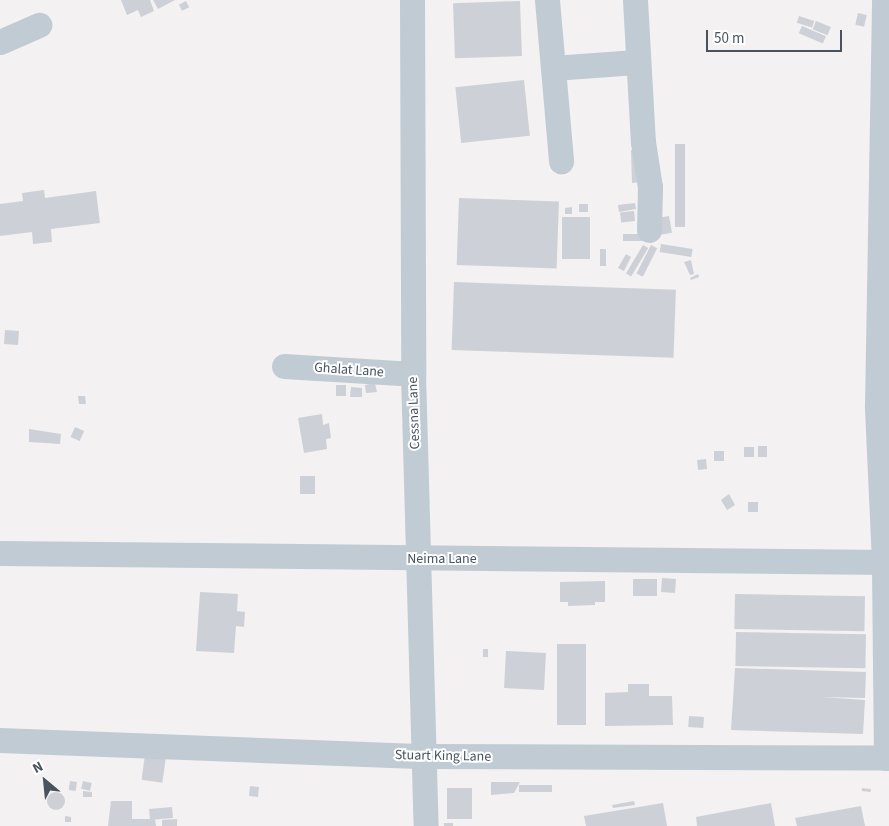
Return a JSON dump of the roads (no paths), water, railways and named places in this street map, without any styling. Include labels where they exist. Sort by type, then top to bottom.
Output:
[{"type":"street","name":"Cessna Lane","points":[[412,0],[413,374],[426,826]]},
{"type":"street","points":[[547,0],[561,161]]},
{"type":"street","points":[[635,0],[636,62],[643,142],[650,187],[649,230]]},
{"type":"street","points":[[884,0],[877,406],[887,562]]},
{"type":"street","points":[[0,42],[39,26]]},
{"type":"street","points":[[553,68],[636,62]]},
{"type":"street","name":"Ghalat Lane","points":[[284,366],[413,374]]},
{"type":"street","name":"Neima Lane","points":[[0,553],[418,559],[887,562]]},
{"type":"street","name":"Stuart King Lane","points":[[0,740],[424,756],[886,758],[887,562]]}]
